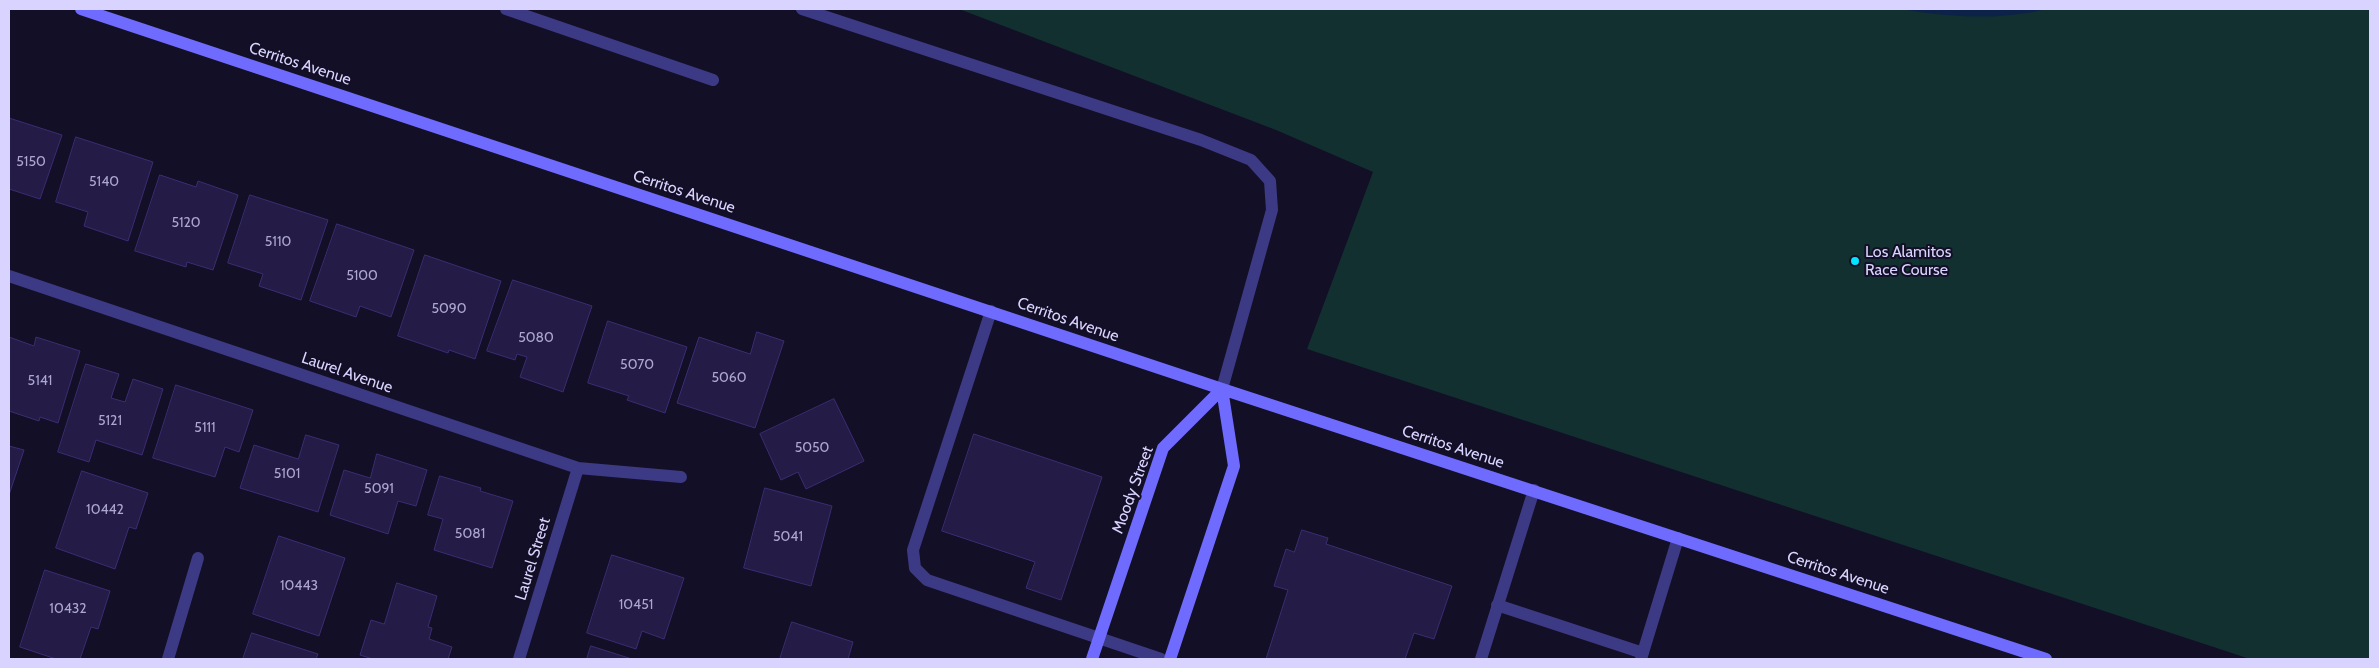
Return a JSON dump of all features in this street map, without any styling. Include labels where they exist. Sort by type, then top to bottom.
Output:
[{"type":"main road","name":"Cerritos Avenue","points":[[81,9],[1222,389],[2046,659]]},
{"type":"main road","name":"Moody Street","points":[[1092,659],[1163,448],[1222,389]]},
{"type":"main road","points":[[1170,659],[1234,466],[1222,389]]},
{"type":"street","points":[[506,9],[714,80]]},
{"type":"street","points":[[802,9],[1191,137],[1251,160],[1270,181],[1272,210],[1222,389]]},
{"type":"street","name":"Laurel Avenue","points":[[9,276],[578,468],[680,478]]},
{"type":"street","points":[[991,311],[913,550],[915,568],[927,580],[1160,659]]},
{"type":"street","name":"Laurel Street","points":[[519,659],[578,468]]},
{"type":"street","points":[[1480,659],[1534,490]]},
{"type":"street","points":[[1497,605],[1642,656],[1678,538]]},
{"type":"street","points":[[168,659],[198,558]]},
{"type":"green space","name":"Los Alamitos Race Course","points":[[959,9],[2370,9],[2370,659],[2250,659],[1307,349],[1373,172],[1276,130]]},
{"type":"water","points":[[1900,9],[2046,9],[2010,15],[1955,16]]},
{"type":"building","points":[[9,118],[62,135],[40,199],[9,189]]},
{"type":"building","points":[[76,137],[153,162],[128,241],[84,226],[88,212],[56,202]]},
{"type":"building","points":[[160,175],[196,187],[198,181],[238,195],[213,270],[187,262],[186,267],[135,251]]},
{"type":"building","points":[[250,195],[328,220],[301,300],[259,286],[263,274],[228,263]]},
{"type":"building","points":[[337,224],[414,250],[391,317],[360,306],[356,317],[310,301]]},
{"type":"building","points":[[425,255],[501,281],[475,359],[449,350],[448,353],[398,336]]},
{"type":"building","points":[[513,280],[592,306],[563,392],[520,377],[527,357],[517,354],[515,360],[487,351]]},
{"type":"building","points":[[608,321],[687,347],[665,413],[627,400],[629,396],[588,383]]},
{"type":"building","points":[[757,332],[784,341],[755,428],[677,403],[699,337],[750,354]]},
{"type":"building","points":[[9,337],[34,346],[36,337],[80,351],[58,423],[40,417],[39,421],[9,411]]},
{"type":"building","points":[[86,364],[119,374],[111,398],[125,402],[133,379],[163,389],[142,455],[96,440],[89,462],[58,452]]},
{"type":"building","points":[[176,385],[253,410],[239,452],[225,447],[215,477],[153,458]]},
{"type":"building","points":[[834,399],[864,461],[806,489],[798,472],[781,480],[760,434]]},
{"type":"building","points":[[974,434],[1102,477],[1061,600],[1026,588],[1035,562],[942,531]]},
{"type":"building","points":[[306,435],[339,445],[318,512],[240,488],[254,445],[298,459]]},
{"type":"building","points":[[9,446],[24,450],[9,495]]},
{"type":"building","points":[[377,454],[427,470],[416,506],[398,501],[388,534],[330,515],[344,470],[370,478]]},
{"type":"building","points":[[82,471],[148,493],[136,529],[129,527],[115,569],[56,548]]},
{"type":"building","points":[[440,476],[481,488],[480,491],[513,501],[492,568],[434,550],[443,519],[428,515]]},
{"type":"building","points":[[765,488],[832,506],[811,586],[744,568]]},
{"type":"building","points":[[1302,530],[1328,538],[1326,544],[1452,586],[1434,639],[1414,633],[1405,659],[1266,659],[1288,590],[1274,586],[1286,549],[1294,552]]},
{"type":"building","points":[[279,536],[345,558],[319,636],[253,614]]},
{"type":"building","points":[[612,555],[684,578],[664,639],[642,631],[636,649],[587,633]]},
{"type":"building","points":[[45,570],[110,591],[98,629],[91,627],[80,659],[56,659],[20,647]]},
{"type":"building","points":[[397,583],[437,596],[428,627],[432,628],[429,639],[452,647],[448,659],[373,659],[360,655],[371,620],[384,624]]},
{"type":"building","points":[[792,622],[853,642],[848,659],[780,659]]},
{"type":"building","points":[[252,633],[318,654],[316,659],[243,659]]},
{"type":"building","points":[[591,646],[632,659],[587,659]]},
{"type":"place","name":"Los Alamitos Race Course","points":[[1855,261]]}]
